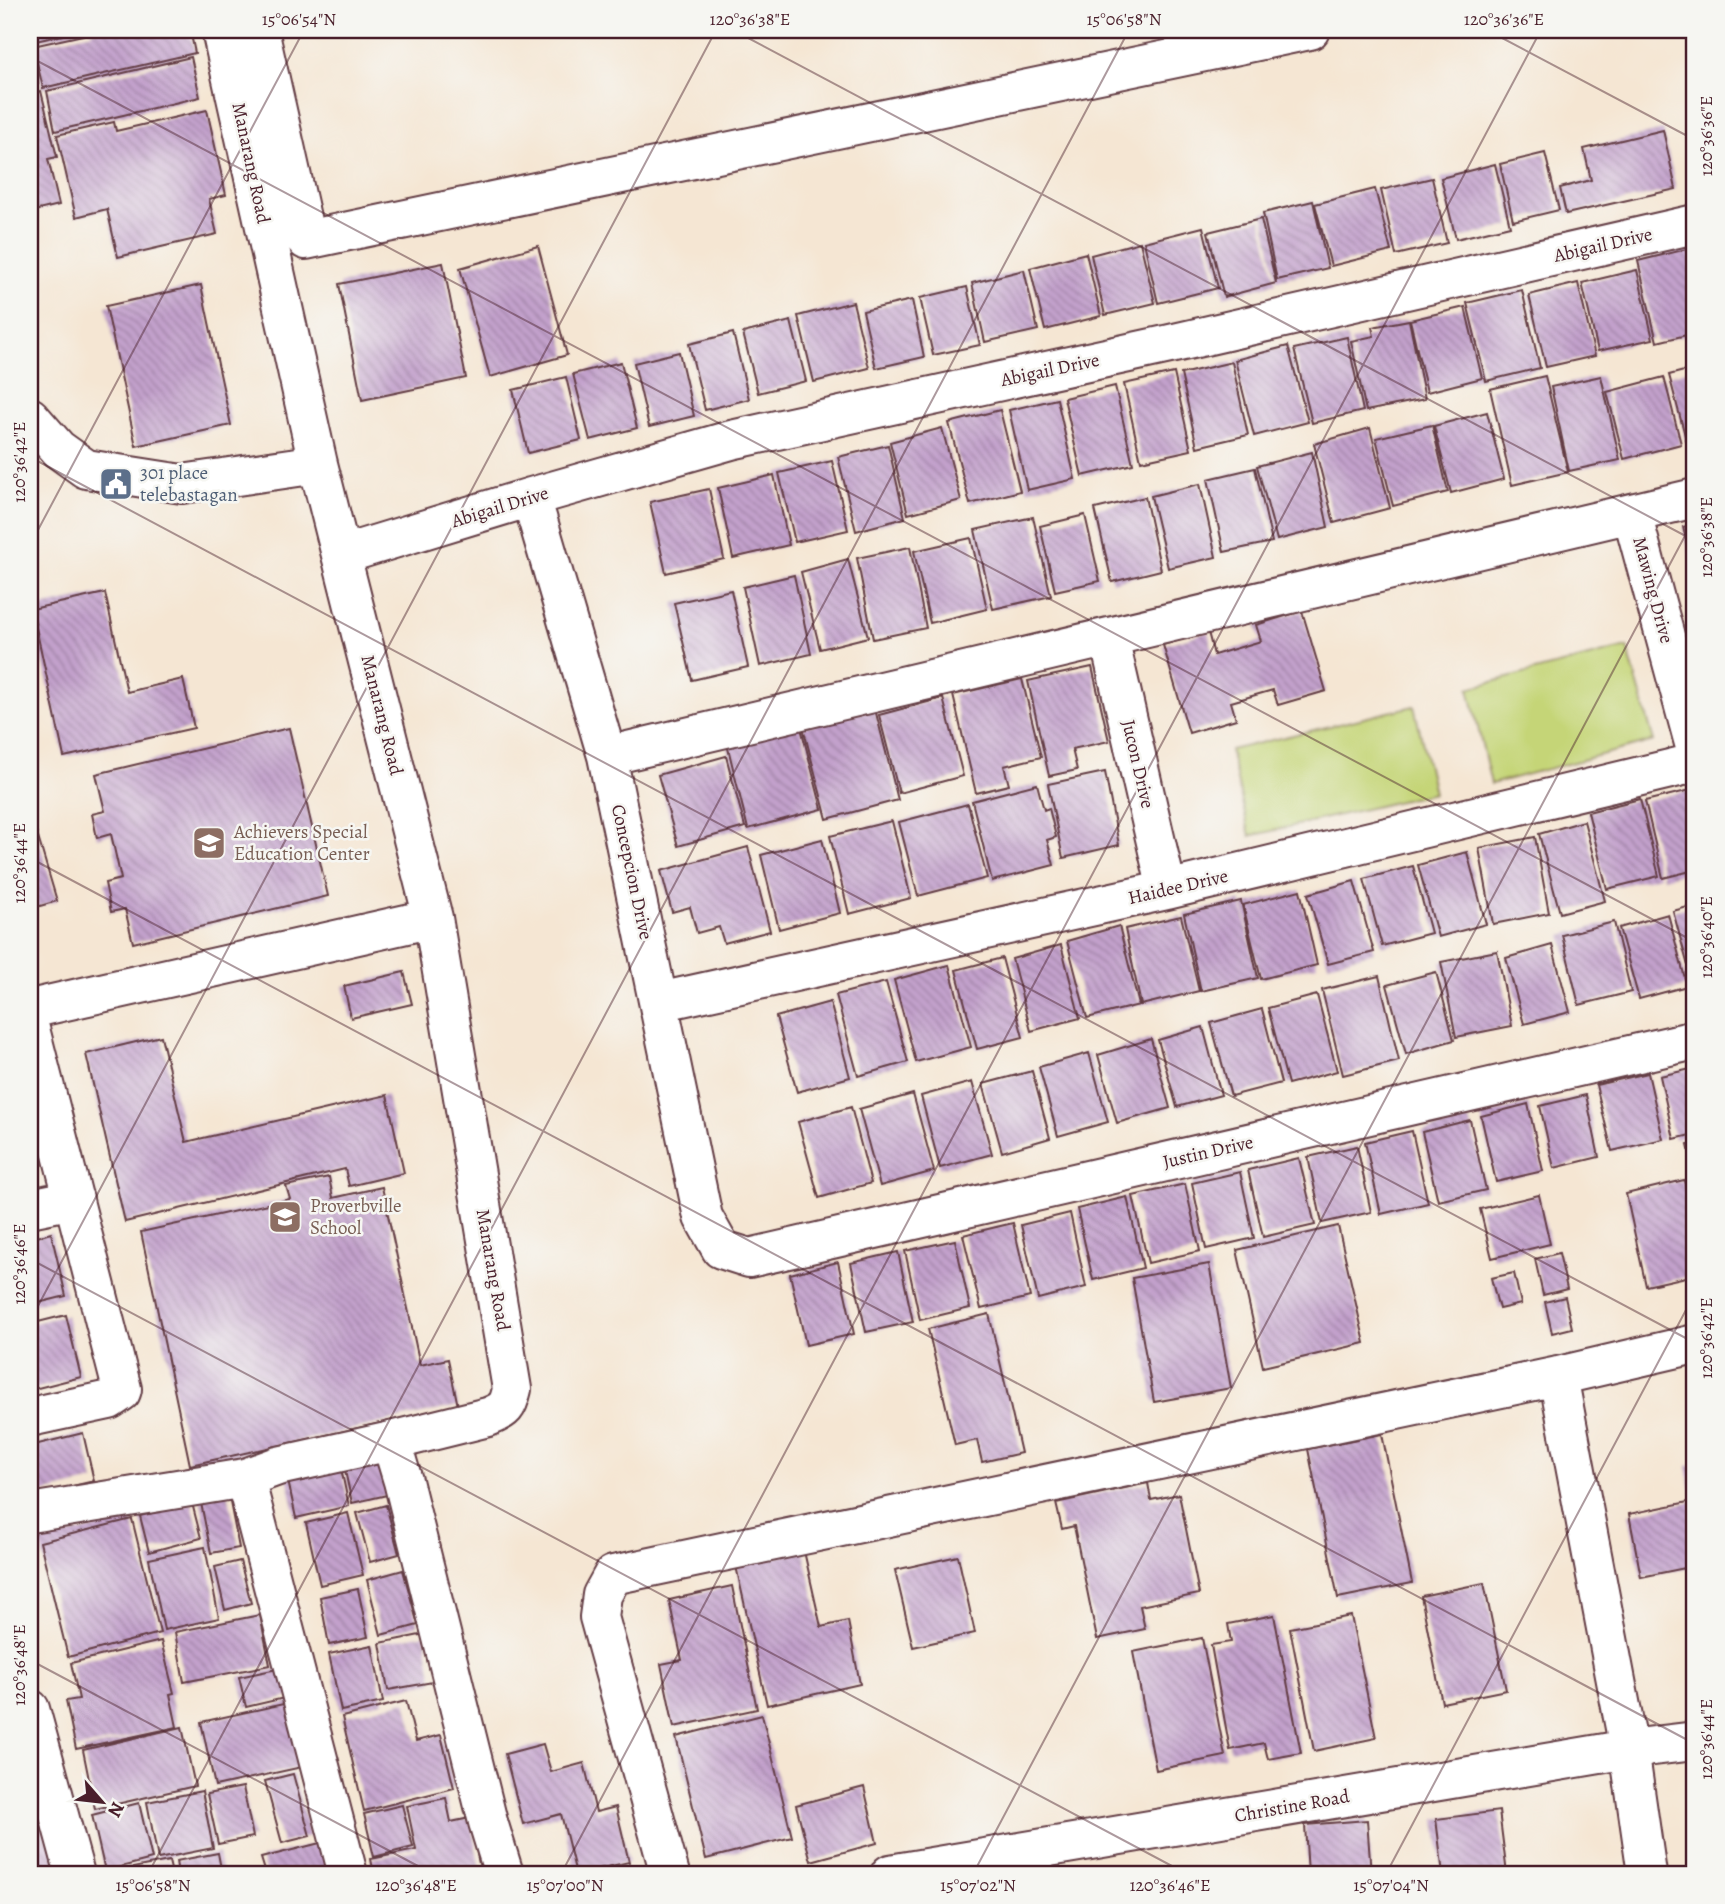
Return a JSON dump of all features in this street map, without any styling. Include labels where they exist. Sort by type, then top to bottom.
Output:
[{"type":"street","name":"Manarang Road","points":[[222,30],[318,464],[433,918],[512,1389],[508,1405],[501,1412],[391,1441]]},
{"type":"street","points":[[259,30],[306,240],[1310,30]]},
{"type":"street","name":"Abigail Drive","points":[[341,555],[732,440],[1183,341],[1695,224]]},
{"type":"street","points":[[30,417],[58,449],[86,469],[182,484],[318,464]]},
{"type":"street","name":"Concepcion Drive","points":[[531,497],[607,756],[703,1217],[721,1249]]},
{"type":"street","points":[[607,756],[1695,498]]},
{"type":"street","name":"Mawing Drive","points":[[1632,514],[1695,747]]},
{"type":"street","name":"Jucon Drive","points":[[1109,638],[1167,890]]},
{"type":"street","name":"Haidee Drive","points":[[659,1002],[1167,890],[1695,764]]},
{"type":"street","points":[[30,1009],[433,918]]},
{"type":"street","points":[[30,1029],[122,1389],[109,1400],[30,1417]]},
{"type":"street","name":"Justin Drive","points":[[721,1249],[749,1258],[1695,1040]]},
{"type":"street","points":[[30,1208],[74,1199]]},
{"type":"street","points":[[670,1874],[599,1617],[602,1595],[613,1575],[1558,1376],[1695,1343]]},
{"type":"street","points":[[1558,1376],[1629,1749],[1647,1874]]},
{"type":"street","points":[[30,1513],[245,1478],[278,1466],[391,1441],[488,1822],[504,1874]]},
{"type":"street","points":[[245,1478],[348,1874]]},
{"type":"street","points":[[30,1709],[75,1874]]},
{"type":"street","name":"Christine Road","points":[[890,1874],[1629,1749],[1695,1741]]},
{"type":"green space","points":[[1627,647],[1654,741],[1491,784],[1469,688]]},
{"type":"green space","points":[[1414,706],[1434,793],[1250,836],[1230,750]]},
{"type":"building","points":[[30,30],[81,30],[81,31],[31,42]]},
{"type":"building","points":[[91,30],[190,30],[195,53],[43,88],[33,46],[92,33]]},
{"type":"building","points":[[30,49],[38,84],[30,86]]},
{"type":"building","points":[[191,57],[200,97],[55,131],[47,91]]},
{"type":"building","points":[[41,91],[57,157],[48,159],[59,205],[30,212],[30,94]]},
{"type":"building","points":[[207,110],[226,195],[209,199],[217,234],[118,257],[107,209],[76,217],[57,135],[114,122],[116,131]]},
{"type":"building","points":[[1663,130],[1676,189],[1566,214],[1560,188],[1591,180],[1584,149]]},
{"type":"building","points":[[1545,153],[1559,210],[1513,221],[1500,164]]},
{"type":"building","points":[[1495,164],[1510,226],[1456,239],[1441,178]]},
{"type":"building","points":[[1432,178],[1447,243],[1396,255],[1381,190]]},
{"type":"building","points":[[1375,189],[1391,251],[1331,266],[1315,204]]},
{"type":"building","points":[[1313,201],[1328,268],[1277,280],[1263,213]]},
{"type":"building","points":[[1261,219],[1276,283],[1224,297],[1208,232]]},
{"type":"building","points":[[1203,227],[1218,288],[1158,303],[1144,242]]},
{"type":"building","points":[[1140,242],[1155,303],[1105,315],[1091,255]]},
{"type":"building","points":[[538,246],[567,355],[490,377],[460,268]]},
{"type":"building","points":[[1691,248],[1695,267],[1695,333],[1657,342],[1638,261]]},
{"type":"building","points":[[1086,253],[1101,316],[1045,330],[1030,268]]},
{"type":"building","points":[[443,263],[466,378],[362,400],[339,284]]},
{"type":"building","points":[[1024,270],[1038,330],[985,342],[972,283]]},
{"type":"building","points":[[1637,270],[1653,339],[1598,351],[1582,283]]},
{"type":"building","points":[[1578,283],[1595,356],[1546,367],[1529,295]]},
{"type":"building","points":[[201,285],[231,425],[136,446],[106,306]]},
{"type":"building","points":[[967,287],[980,345],[933,355],[920,298]]},
{"type":"building","points":[[1522,290],[1540,368],[1486,381],[1467,303]]},
{"type":"building","points":[[912,300],[924,357],[876,368],[863,311]]},
{"type":"building","points":[[853,302],[869,368],[814,382],[798,316]]},
{"type":"building","points":[[1465,307],[1482,378],[1427,392],[1410,320]]},
{"type":"building","points":[[1409,320],[1425,399],[1366,411],[1351,341],[1374,336],[1372,327]]},
{"type":"building","points":[[791,321],[806,381],[758,393],[743,333]]},
{"type":"building","points":[[733,333],[749,399],[705,410],[689,344]]},
{"type":"building","points":[[1347,337],[1363,411],[1312,423],[1294,349]]},
{"type":"building","points":[[1288,346],[1308,422],[1254,436],[1235,360]]},
{"type":"building","points":[[679,352],[694,416],[649,427],[634,363]]},
{"type":"building","points":[[621,362],[637,428],[590,440],[573,374]]},
{"type":"building","points":[[1232,362],[1248,435],[1197,447],[1181,374]]},
{"type":"building","points":[[1695,368],[1695,441],[1687,443],[1669,375]]},
{"type":"building","points":[[1174,373],[1191,450],[1141,461],[1124,384]]},
{"type":"building","points":[[1545,376],[1568,472],[1512,485],[1490,389]]},
{"type":"building","points":[[1601,376],[1620,460],[1569,471],[1551,387]]},
{"type":"building","points":[[566,377],[581,440],[528,453],[513,390]]},
{"type":"building","points":[[1664,377],[1681,444],[1624,459],[1607,392]]},
{"type":"building","points":[[1115,386],[1133,464],[1082,476],[1064,398]]},
{"type":"building","points":[[1057,399],[1075,479],[1027,490],[1009,410]]},
{"type":"building","points":[[1000,410],[1020,491],[970,504],[949,423]]},
{"type":"building","points":[[1487,412],[1504,479],[1451,493],[1434,426]]},
{"type":"building","points":[[1432,425],[1448,492],[1393,506],[1376,438]]},
{"type":"building","points":[[942,428],[961,500],[908,514],[890,442]]},
{"type":"building","points":[[1370,428],[1390,508],[1334,523],[1314,444]]},
{"type":"building","points":[[888,445],[905,518],[856,531],[838,457]]},
{"type":"building","points":[[1312,452],[1328,527],[1277,540],[1257,466]]},
{"type":"building","points":[[832,461],[848,530],[795,542],[779,473]]},
{"type":"building","points":[[1255,468],[1272,542],[1224,552],[1208,479]]},
{"type":"building","points":[[774,475],[789,545],[733,558],[718,488]]},
{"type":"building","points":[[1200,484],[1216,557],[1168,568],[1151,496]]},
{"type":"building","points":[[709,489],[724,559],[666,573],[650,502]]},
{"type":"building","points":[[1145,497],[1161,570],[1112,582],[1095,509]]},
{"type":"building","points":[[1085,515],[1100,581],[1055,591],[1040,526]]},
{"type":"building","points":[[1033,517],[1051,596],[993,609],[975,530]]},
{"type":"building","points":[[1695,524],[1695,571],[1694,571],[1683,527]]},
{"type":"building","points":[[971,538],[987,609],[930,623],[914,551]]},
{"type":"building","points":[[910,547],[926,628],[873,639],[857,558]]},
{"type":"building","points":[[848,559],[868,637],[820,649],[801,572]]},
{"type":"building","points":[[794,575],[811,654],[760,666],[743,587]]},
{"type":"building","points":[[731,590],[748,667],[692,680],[674,603]]},
{"type":"building","points":[[105,593],[127,692],[183,679],[194,728],[64,757],[32,609]]},
{"type":"building","points":[[1302,611],[1326,691],[1278,705],[1273,690],[1231,702],[1236,719],[1189,733],[1163,645],[1208,632],[1214,655],[1261,641],[1256,625]]},
{"type":"building","points":[[1092,667],[1109,741],[1072,749],[1077,770],[1049,776],[1028,681]]},
{"type":"building","points":[[1022,679],[1041,757],[1004,766],[1009,785],[976,793],[953,695]]},
{"type":"building","points":[[943,698],[963,776],[899,793],[879,715]]},
{"type":"building","points":[[875,709],[898,800],[827,819],[803,727]]},
{"type":"building","points":[[800,724],[822,809],[748,829],[727,744]]},
{"type":"building","points":[[289,728],[328,896],[133,943],[125,909],[111,912],[105,883],[121,879],[111,834],[97,838],[92,814],[105,811],[96,774]]},
{"type":"building","points":[[726,756],[745,827],[678,846],[658,775]]},
{"type":"building","points":[[1105,772],[1119,845],[1063,858],[1048,784]]},
{"type":"building","points":[[1037,784],[1044,810],[1049,808],[1056,837],[1047,840],[1054,865],[992,881],[972,801]]},
{"type":"building","points":[[1695,789],[1695,870],[1663,878],[1645,801]]},
{"type":"building","points":[[1640,799],[1659,876],[1607,889],[1588,812]]},
{"type":"building","points":[[968,804],[987,878],[918,896],[899,822]]},
{"type":"building","points":[[892,821],[911,898],[849,914],[830,836]]},
{"type":"building","points":[[1584,821],[1605,901],[1560,913],[1539,834]]},
{"type":"building","points":[[37,834],[57,901],[30,909],[30,836]]},
{"type":"building","points":[[1535,837],[1549,913],[1493,924],[1479,848]]},
{"type":"building","points":[[822,839],[840,913],[779,929],[761,855]]},
{"type":"building","points":[[748,847],[770,931],[724,943],[719,927],[697,933],[690,907],[672,912],[661,871]]},
{"type":"building","points":[[1467,852],[1486,924],[1438,937],[1418,865]]},
{"type":"building","points":[[1413,866],[1431,933],[1382,946],[1364,879]]},
{"type":"building","points":[[1354,881],[1374,952],[1328,964],[1308,894]]},
{"type":"building","points":[[1300,890],[1317,965],[1261,979],[1243,905]]},
{"type":"building","points":[[1241,901],[1258,978],[1201,991],[1184,914]]},
{"type":"building","points":[[1695,905],[1695,988],[1694,988],[1673,911]]},
{"type":"building","points":[[1668,914],[1687,986],[1639,999],[1619,928]]},
{"type":"building","points":[[1181,916],[1199,991],[1141,1005],[1125,929]]},
{"type":"building","points":[[1614,922],[1631,992],[1579,1005],[1562,935]]},
{"type":"building","points":[[1119,926],[1139,1005],[1087,1018],[1067,941]]},
{"type":"building","points":[[1061,945],[1080,1018],[1031,1031],[1012,959]]},
{"type":"building","points":[[1552,945],[1570,1012],[1524,1024],[1506,958]]},
{"type":"building","points":[[1497,951],[1512,1026],[1456,1037],[1441,962]]},
{"type":"building","points":[[1002,958],[1023,1037],[977,1049],[956,970]]},
{"type":"building","points":[[949,965],[971,1047],[916,1062],[894,980]]},
{"type":"building","points":[[404,972],[412,1004],[351,1018],[344,986]]},
{"type":"building","points":[[1436,972],[1454,1040],[1406,1054],[1387,985]]},
{"type":"building","points":[[1379,976],[1399,1061],[1343,1075],[1322,990]]},
{"type":"building","points":[[886,982],[908,1062],[858,1076],[836,995]]},
{"type":"building","points":[[1317,995],[1337,1071],[1288,1084],[1268,1008]]},
{"type":"building","points":[[830,1002],[850,1077],[797,1092],[776,1017]]},
{"type":"building","points":[[1262,1009],[1281,1083],[1231,1096],[1211,1023]]},
{"type":"building","points":[[1203,1027],[1221,1095],[1177,1107],[1158,1040]]},
{"type":"building","points":[[161,1036],[186,1142],[387,1095],[404,1173],[349,1186],[345,1169],[125,1222],[86,1054]]},
{"type":"building","points":[[1151,1039],[1170,1108],[1117,1123],[1098,1055]]},
{"type":"building","points":[[1089,1053],[1108,1122],[1058,1136],[1039,1067]]},
{"type":"building","points":[[1695,1068],[1695,1134],[1674,1139],[1660,1076]]},
{"type":"building","points":[[1032,1071],[1050,1138],[1002,1152],[983,1084]]},
{"type":"building","points":[[1648,1073],[1663,1139],[1612,1151],[1596,1085]]},
{"type":"building","points":[[972,1082],[992,1154],[940,1168],[921,1096]]},
{"type":"building","points":[[913,1094],[934,1171],[880,1186],[859,1109]]},
{"type":"building","points":[[1586,1095],[1599,1157],[1554,1168],[1540,1106]]},
{"type":"building","points":[[1528,1104],[1543,1171],[1496,1182],[1481,1116]]},
{"type":"building","points":[[851,1107],[871,1183],[819,1198],[798,1122]]},
{"type":"building","points":[[1470,1120],[1486,1190],[1438,1201],[1422,1132]]},
{"type":"building","points":[[1412,1131],[1428,1203],[1381,1214],[1365,1142]]},
{"type":"building","points":[[1695,1144],[1695,1171],[1694,1171],[1688,1145]]},
{"type":"building","points":[[1357,1146],[1371,1212],[1322,1223],[1308,1157]]},
{"type":"building","points":[[1299,1158],[1315,1225],[1263,1237],[1248,1170]]},
{"type":"building","points":[[1240,1172],[1254,1238],[1206,1249],[1192,1183]]},
{"type":"building","points":[[329,1177],[333,1198],[382,1187],[420,1365],[448,1359],[458,1406],[190,1465],[141,1232],[290,1199],[286,1186]]},
{"type":"building","points":[[1684,1180],[1695,1229],[1695,1275],[1646,1286],[1626,1194]]},
{"type":"building","points":[[1185,1184],[1200,1251],[1148,1263],[1133,1196]]},
{"type":"building","points":[[1539,1195],[1550,1244],[1492,1258],[1480,1209]]},
{"type":"building","points":[[1127,1197],[1143,1268],[1093,1280],[1077,1209]]},
{"type":"building","points":[[1070,1213],[1086,1287],[1038,1299],[1021,1225]]},
{"type":"building","points":[[1013,1223],[1030,1297],[981,1309],[963,1235]]},
{"type":"building","points":[[1338,1226],[1365,1343],[1263,1367],[1237,1250]]},
{"type":"building","points":[[51,1233],[66,1296],[30,1305],[30,1239]]},
{"type":"building","points":[[955,1240],[970,1308],[920,1320],[905,1251]]},
{"type":"building","points":[[898,1252],[913,1322],[866,1332],[851,1263]]},
{"type":"building","points":[[1559,1253],[1567,1289],[1543,1295],[1535,1259]]},
{"type":"building","points":[[838,1262],[854,1334],[806,1345],[790,1274]]},
{"type":"building","points":[[1209,1264],[1231,1388],[1154,1402],[1132,1278]]},
{"type":"building","points":[[1514,1273],[1521,1304],[1499,1309],[1491,1278]]},
{"type":"building","points":[[1565,1297],[1572,1328],[1552,1333],[1545,1302]]},
{"type":"building","points":[[989,1314],[1021,1453],[982,1462],[977,1440],[955,1445],[928,1329]]},
{"type":"building","points":[[66,1315],[81,1377],[30,1390],[30,1324]]},
{"type":"building","points":[[83,1433],[94,1481],[30,1496],[30,1446]]},
{"type":"building","points":[[1382,1434],[1412,1583],[1338,1598],[1308,1449]]},
{"type":"building","points":[[379,1458],[387,1495],[352,1503],[344,1466]]},
{"type":"building","points":[[340,1464],[349,1506],[296,1518],[287,1476]]},
{"type":"building","points":[[1695,1464],[1695,1566],[1641,1577],[1629,1514],[1693,1501],[1687,1466]]},
{"type":"building","points":[[1148,1483],[1151,1500],[1179,1494],[1199,1594],[1140,1606],[1145,1629],[1097,1639],[1074,1526],[1062,1529],[1056,1503]]},
{"type":"building","points":[[228,1492],[239,1548],[211,1553],[200,1498]]},
{"type":"building","points":[[192,1503],[201,1538],[149,1552],[140,1516]]},
{"type":"building","points":[[386,1505],[399,1554],[370,1562],[357,1513]]},
{"type":"building","points":[[348,1513],[363,1575],[320,1585],[306,1523]]},
{"type":"building","points":[[132,1519],[160,1633],[68,1657],[40,1542]]},
{"type":"building","points":[[205,1547],[219,1618],[164,1630],[149,1559]]},
{"type":"building","points":[[804,1551],[821,1627],[848,1621],[860,1684],[767,1705],[736,1566]]},
{"type":"building","points":[[958,1556],[975,1633],[913,1647],[895,1570]]},
{"type":"building","points":[[240,1561],[251,1603],[225,1610],[215,1567]]},
{"type":"building","points":[[403,1570],[418,1625],[381,1635],[367,1580]]},
{"type":"building","points":[[1484,1583],[1506,1690],[1442,1703],[1421,1596]]},
{"type":"building","points":[[732,1586],[757,1709],[674,1727],[661,1664],[682,1660],[669,1600]]},
{"type":"building","points":[[358,1589],[368,1637],[329,1645],[320,1597]]},
{"type":"building","points":[[260,1615],[270,1665],[184,1682],[175,1632]]},
{"type":"building","points":[[1274,1615],[1301,1753],[1268,1759],[1264,1743],[1230,1750],[1211,1645],[1231,1642],[1228,1624]]},
{"type":"building","points":[[1351,1616],[1376,1738],[1314,1751],[1290,1628]]},
{"type":"building","points":[[425,1634],[433,1682],[388,1690],[380,1643]]},
{"type":"building","points":[[1202,1638],[1225,1756],[1156,1770],[1133,1652]]},
{"type":"building","points":[[161,1641],[174,1693],[170,1694],[177,1727],[76,1749],[66,1701],[79,1699],[71,1663]]},
{"type":"building","points":[[372,1645],[383,1702],[341,1711],[329,1654]]},
{"type":"building","points":[[287,1667],[293,1696],[246,1707],[239,1677]]},
{"type":"building","points":[[297,1701],[311,1765],[215,1786],[201,1722]]},
{"type":"building","points":[[406,1701],[416,1741],[441,1735],[454,1788],[364,1811],[342,1717]]},
{"type":"building","points":[[762,1715],[792,1837],[706,1859],[676,1737]]},
{"type":"building","points":[[182,1727],[195,1786],[95,1809],[83,1750]]},
{"type":"building","points":[[543,1744],[551,1772],[584,1763],[596,1812],[616,1807],[629,1862],[576,1874],[561,1814],[523,1824],[505,1754]]},
{"type":"building","points":[[293,1774],[310,1836],[282,1843],[265,1781]]},
{"type":"building","points":[[1695,1776],[1695,1794],[1694,1794],[1691,1777]]},
{"type":"building","points":[[243,1787],[253,1837],[218,1844],[207,1794]]},
{"type":"building","points":[[864,1787],[877,1843],[811,1861],[796,1805]]},
{"type":"building","points":[[202,1791],[213,1848],[158,1859],[147,1802]]},
{"type":"building","points":[[47,1798],[65,1874],[30,1874],[30,1803]]},
{"type":"building","points":[[446,1798],[451,1822],[470,1818],[481,1874],[374,1874],[371,1859],[416,1850],[407,1806]]},
{"type":"building","points":[[139,1803],[152,1859],[105,1871],[92,1815]]},
{"type":"building","points":[[402,1805],[413,1847],[374,1857],[364,1814]]},
{"type":"building","points":[[1499,1811],[1507,1874],[1443,1874],[1436,1819]]},
{"type":"building","points":[[1367,1820],[1371,1874],[1308,1874],[1305,1825]]},
{"type":"building","points":[[324,1842],[332,1874],[266,1874],[261,1858]]},
{"type":"building","points":[[218,1853],[222,1874],[178,1874],[176,1861]]},
{"type":"building","points":[[169,1861],[172,1874],[107,1873]]},
{"type":"place","name":"301 place telebastagan","points":[[116,484]]},
{"type":"place","name":"Achievers Special Education Center","points":[[209,843]]},
{"type":"place","name":"Proverbville School","points":[[285,1217]]}]
